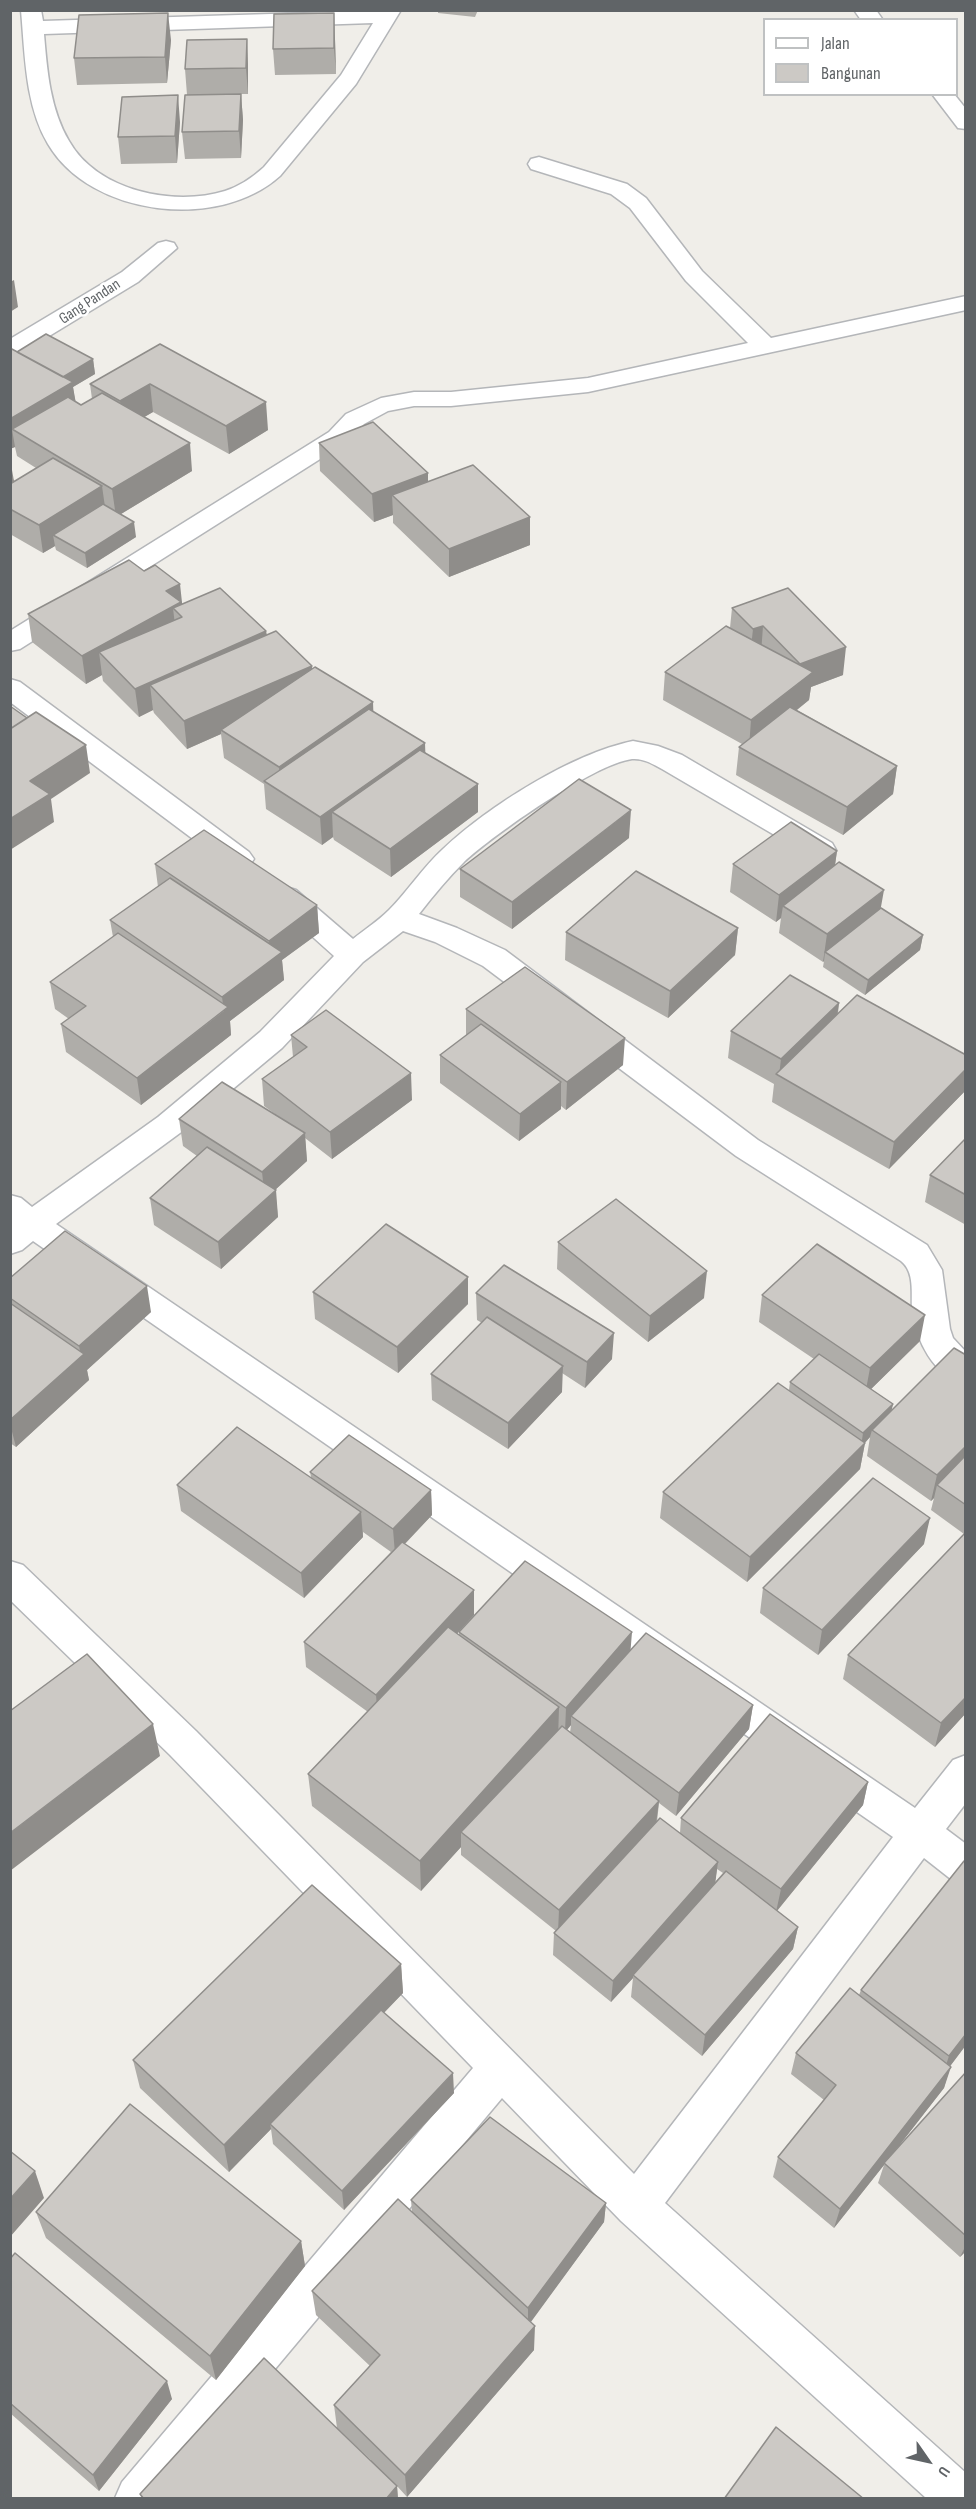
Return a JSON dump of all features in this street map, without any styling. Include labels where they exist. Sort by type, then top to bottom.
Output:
[{"type":"street","points":[[390,13],[361,63],[293,149],[270,173],[244,192],[223,199],[189,205],[159,202],[129,194],[101,183],[77,167],[58,144],[42,97],[32,19],[390,13]]},
{"type":"street","points":[[944,96],[966,123]]},
{"type":"street","points":[[539,164],[619,189],[638,203],[694,276],[766,347]]},
{"type":"street","name":"Gang Pandan","points":[[10,350],[130,277],[166,248]]},
{"type":"street","points":[[10,643],[338,437],[355,419],[381,405],[414,399],[484,396],[588,385],[966,303]]},
{"type":"street","points":[[10,688],[255,870],[352,956]]},
{"type":"street","points":[[830,854],[654,753],[632,750],[617,753],[566,777],[502,818],[454,855],[399,918],[352,956],[270,1040],[169,1125],[18,1224],[920,1833],[966,1868]]},
{"type":"street","points":[[399,918],[446,935],[494,958],[747,1148],[902,1243],[922,1261],[926,1272],[929,1309],[937,1345],[954,1364],[966,1372]]},
{"type":"street","points":[[10,1576],[183,1743],[636,2206],[959,2499]]},
{"type":"street","points":[[636,2206],[966,1772]]},
{"type":"street","points":[[138,2499],[500,2068]]},
{"type":"building","points":[[168,13],[165,57],[74,58],[79,15]]},
{"type":"building","points":[[334,13],[334,48],[273,49],[274,14]]},
{"type":"building","points":[[247,39],[246,68],[185,69],[187,40]]},
{"type":"building","points":[[241,94],[239,131],[182,132],[185,95]]},
{"type":"building","points":[[178,95],[175,136],[118,137],[122,97]]},
{"type":"building","points":[[46,334],[93,359],[63,377],[17,352]]},
{"type":"building","points":[[160,344],[266,402],[226,426],[150,384],[120,401],[90,384]]},
{"type":"building","points":[[10,348],[73,382],[10,419]]},
{"type":"building","points":[[102,393],[190,443],[112,489],[12,429],[68,397],[81,405]]},
{"type":"building","points":[[373,422],[428,473],[372,494],[319,443]]},
{"type":"building","points":[[53,458],[102,486],[39,525],[10,509],[10,484]]},
{"type":"building","points":[[473,465],[530,517],[449,549],[392,495]]},
{"type":"building","points":[[103,504],[134,522],[85,553],[53,535]]},
{"type":"building","points":[[129,560],[144,571],[155,565],[180,584],[166,591],[181,602],[82,656],[28,614]]},
{"type":"building","points":[[220,588],[266,631],[135,689],[99,652],[182,617],[173,608]]},
{"type":"building","points":[[788,588],[846,647],[800,664],[763,626],[753,629],[732,608]]},
{"type":"building","points":[[726,626],[813,672],[751,720],[665,672]]},
{"type":"building","points":[[276,631],[312,666],[184,721],[150,685]]},
{"type":"building","points":[[315,667],[373,702],[279,767],[221,730]]},
{"type":"building","points":[[10,706],[27,718],[10,729]]},
{"type":"building","points":[[790,707],[897,766],[847,807],[739,747]]},
{"type":"building","points":[[369,709],[425,743],[320,817],[264,781]]},
{"type":"building","points":[[36,712],[86,745],[30,781],[50,794],[10,819],[10,729]]},
{"type":"building","points":[[420,750],[478,784],[390,849],[332,812]]},
{"type":"building","points":[[579,779],[631,810],[512,902],[460,869]]},
{"type":"building","points":[[791,822],[837,851],[779,895],[733,864]]},
{"type":"building","points":[[204,830],[317,905],[269,941],[155,864]]},
{"type":"building","points":[[839,862],[884,890],[827,934],[783,906]]},
{"type":"building","points":[[636,871],[738,928],[670,991],[566,932]]},
{"type":"building","points":[[170,878],[282,952],[222,997],[110,920]]},
{"type":"building","points":[[881,908],[923,935],[868,980],[825,952]]},
{"type":"building","points":[[118,933],[228,1007],[137,1078],[61,1024],[86,1006],[50,982]]},
{"type":"building","points":[[525,967],[625,1038],[567,1082],[466,1009]]},
{"type":"building","points":[[790,975],[839,1003],[781,1059],[731,1031]]},
{"type":"building","points":[[857,995],[966,1055],[966,1069],[894,1142],[776,1074]]},
{"type":"building","points":[[326,1010],[411,1073],[330,1132],[262,1079],[307,1047],[291,1035]]},
{"type":"building","points":[[481,1024],[561,1082],[520,1114],[440,1055]]},
{"type":"building","points":[[222,1082],[305,1133],[262,1172],[179,1119]]},
{"type":"building","points":[[966,1138],[966,1195],[930,1175]]},
{"type":"building","points":[[207,1147],[276,1190],[218,1242],[150,1198]]},
{"type":"building","points":[[616,1199],[707,1271],[650,1316],[558,1242]]},
{"type":"building","points":[[386,1224],[468,1277],[397,1347],[313,1292]]},
{"type":"building","points":[[65,1231],[147,1286],[79,1346],[10,1298],[10,1278]]},
{"type":"building","points":[[817,1244],[925,1315],[870,1368],[762,1295]]},
{"type":"building","points":[[504,1265],[614,1333],[587,1362],[476,1293]]},
{"type":"building","points":[[10,1303],[84,1354],[10,1420]]},
{"type":"building","points":[[487,1317],[563,1366],[508,1423],[431,1374]]},
{"type":"building","points":[[954,1348],[966,1355],[966,1446],[937,1475],[872,1430]]},
{"type":"building","points":[[819,1354],[893,1404],[863,1433],[790,1382]]},
{"type":"building","points":[[778,1383],[865,1443],[750,1557],[663,1492]]},
{"type":"building","points":[[237,1427],[361,1512],[301,1573],[177,1485]]},
{"type":"building","points":[[349,1435],[431,1490],[393,1529],[310,1472]]},
{"type":"building","points":[[966,1455],[966,1505],[937,1485]]},
{"type":"building","points":[[873,1478],[930,1518],[822,1630],[763,1588]]},
{"type":"building","points":[[966,1532],[966,1697],[941,1723],[848,1655]]},
{"type":"building","points":[[402,1542],[474,1590],[376,1695],[304,1642]]},
{"type":"building","points":[[525,1561],[632,1632],[566,1708],[459,1632]]},
{"type":"building","points":[[448,1627],[559,1707],[420,1861],[308,1774]]},
{"type":"building","points":[[646,1633],[753,1705],[679,1793],[571,1716]]},
{"type":"building","points":[[87,1654],[153,1724],[10,1833],[10,1711]]},
{"type":"building","points":[[770,1714],[868,1782],[781,1889],[681,1818]]},
{"type":"building","points":[[562,1726],[659,1801],[559,1910],[461,1832]]},
{"type":"building","points":[[660,1818],[718,1862],[613,1981],[554,1933]]},
{"type":"building","points":[[964,1861],[966,1863],[966,2034],[949,2056],[861,1990]]},
{"type":"building","points":[[726,1871],[798,1927],[705,2035],[633,1975]]},
{"type":"building","points":[[312,1885],[401,1964],[224,2145],[133,2060]]},
{"type":"building","points":[[850,1988],[951,2067],[840,2209],[778,2157],[836,2085],[796,2053]]},
{"type":"building","points":[[381,2010],[453,2073],[342,2191],[270,2124]]},
{"type":"building","points":[[966,2072],[966,2236],[884,2163]]},
{"type":"building","points":[[130,2104],[301,2241],[210,2356],[36,2212]]},
{"type":"building","points":[[490,2117],[606,2203],[528,2308],[411,2200]]},
{"type":"building","points":[[10,2151],[35,2171],[10,2199]]},
{"type":"building","points":[[398,2199],[535,2326],[405,2475],[334,2405],[380,2355],[312,2291]]},
{"type":"building","points":[[15,2253],[167,2381],[93,2475],[10,2403],[10,2259]]},
{"type":"building","points":[[264,2358],[397,2486],[386,2499],[144,2499],[140,2494]]},
{"type":"building","points":[[776,2427],[864,2499],[724,2499]]}]
